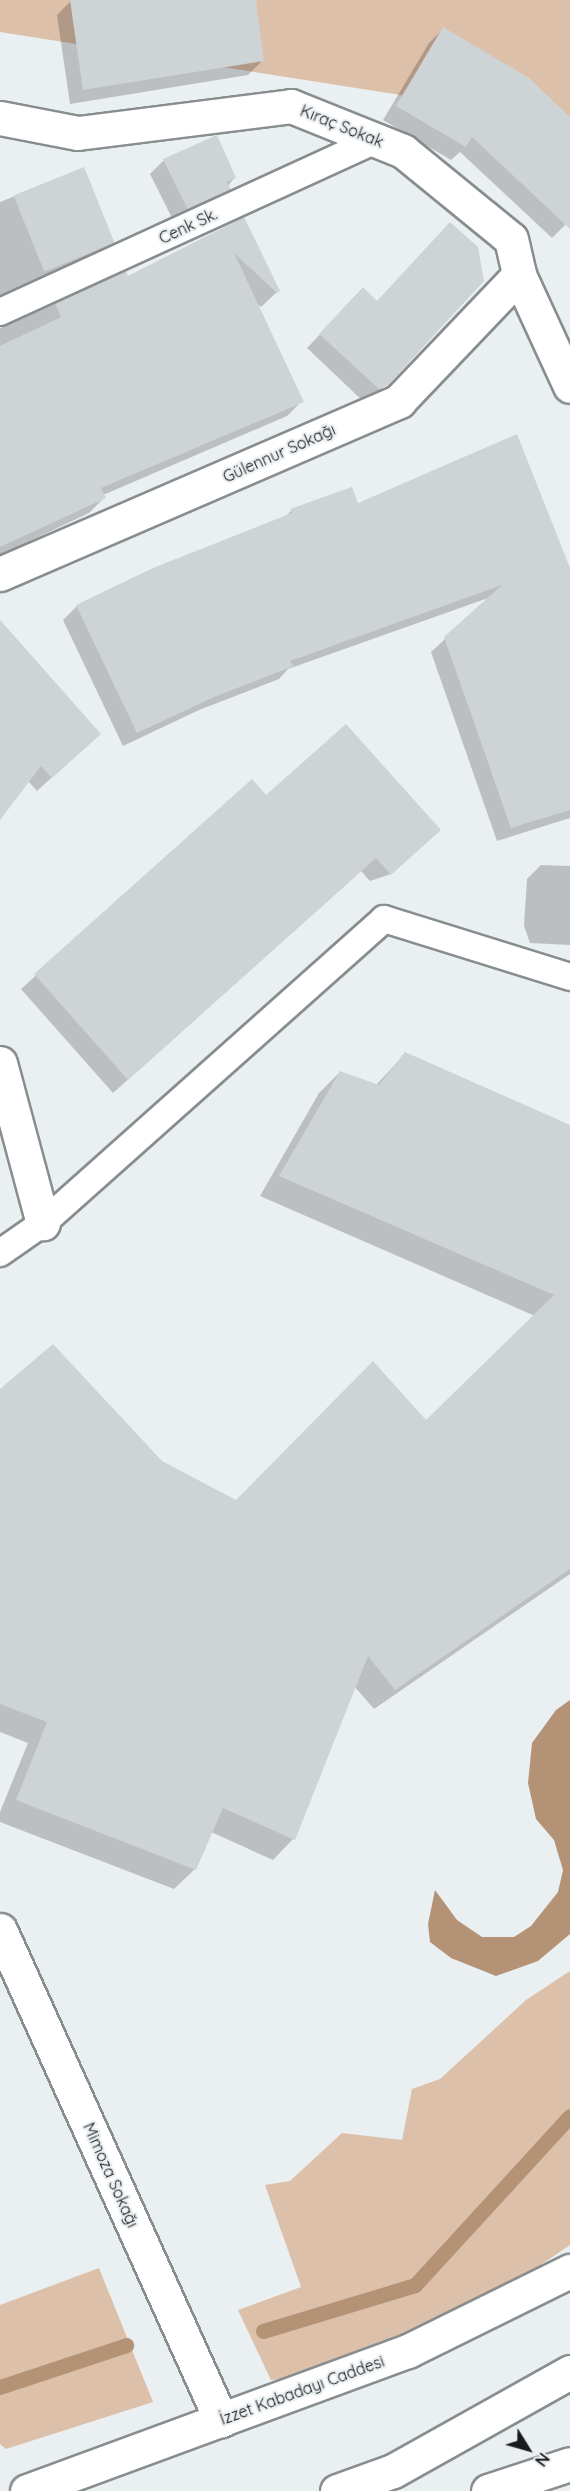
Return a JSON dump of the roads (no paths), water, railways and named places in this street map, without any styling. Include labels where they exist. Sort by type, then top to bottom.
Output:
[{"type":"main road","name":"Kıraç Sokak","points":[[0,118],[78,134],[291,106],[403,151],[511,239],[519,275],[570,386]]},
{"type":"main road","name":"Gülennur Sokağı","points":[[0,574],[399,401],[519,275]]},
{"type":"main road","points":[[0,1063],[43,1223]]},
{"type":"main road","name":"Mimoza Sokağı","points":[[0,1930],[221,2420]]},
{"type":"main road","name":"İzzet Kabadayı Caddesi","points":[[27,2491],[408,2351],[570,2271]]},
{"type":"main road","points":[[337,2491],[393,2471],[570,2372]]},
{"type":"main road","points":[[488,2491],[570,2464]]},
{"type":"lane","name":"Cenk Sk.","points":[[0,312],[376,140]]},
{"type":"lane","points":[[0,1253],[43,1223],[384,919],[570,977]]},
{"type":"waterway","points":[[263,2331],[415,2285],[570,2116]]},
{"type":"waterway","points":[[0,2387],[126,2345]]}]
